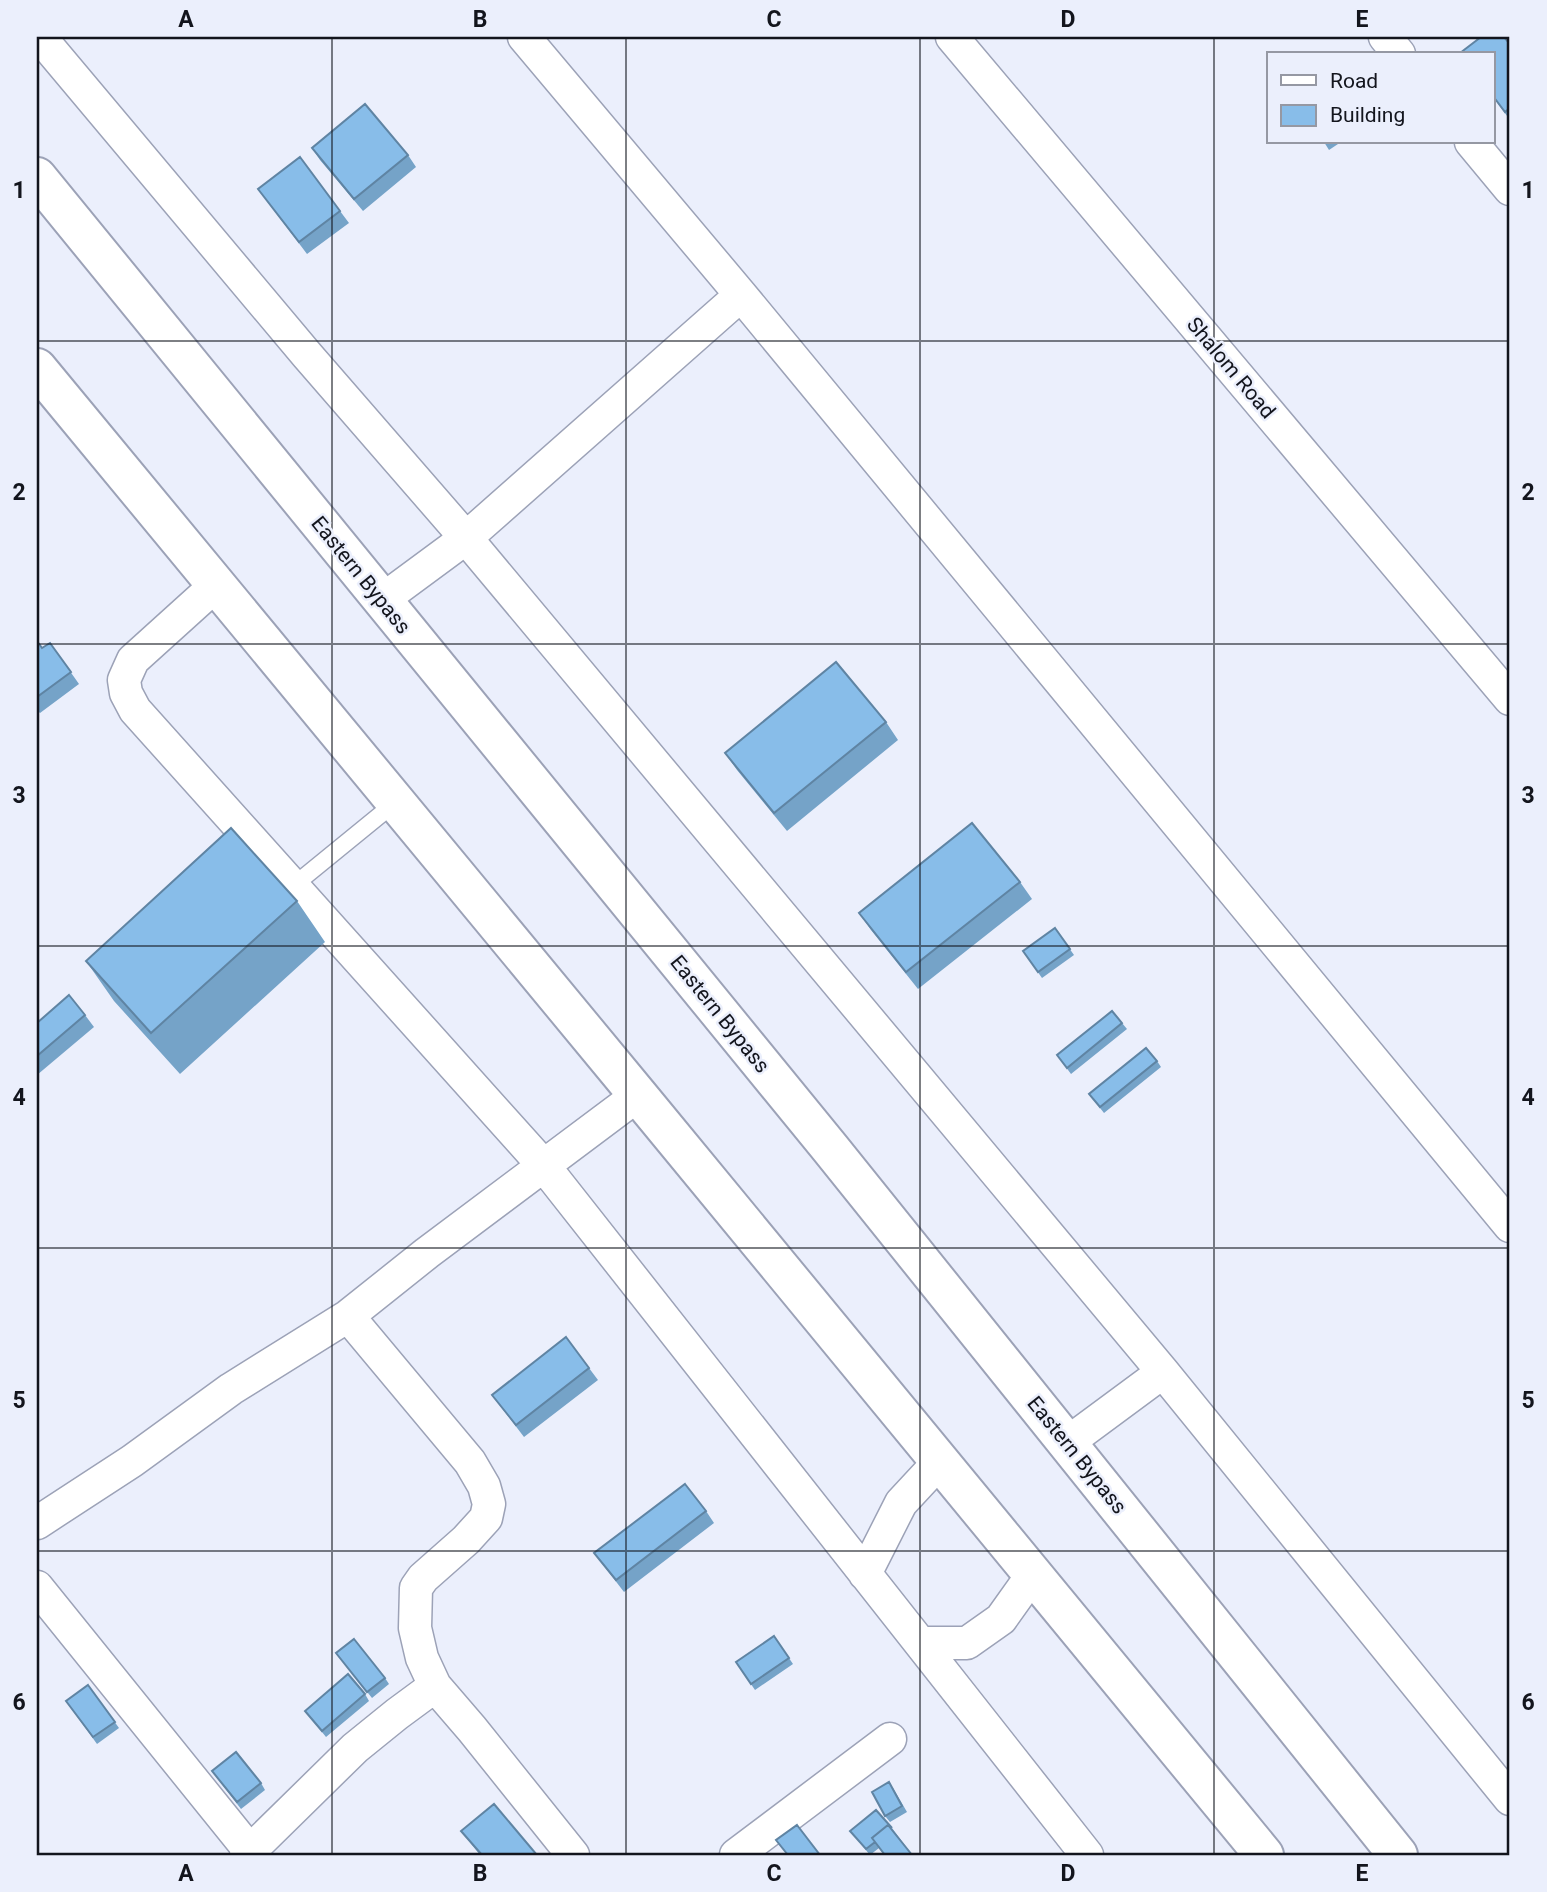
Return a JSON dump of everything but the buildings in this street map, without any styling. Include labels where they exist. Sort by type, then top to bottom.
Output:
[{"type":"main road","name":"Eastern Bypass","points":[[37,177],[830,1148],[1398,1855]]},
{"type":"main road","points":[[37,368],[1264,1855]]},
{"type":"street","points":[[40,37],[307,355],[466,538],[1163,1372],[1510,1799]]},
{"type":"street","points":[[524,37],[741,295],[1510,1226]]},
{"type":"street","name":"Shalom Road","points":[[952,37],[1510,699]]},
{"type":"street","points":[[1385,37],[1397,52]]},
{"type":"street","points":[[1473,144],[1510,189]]},
{"type":"street","points":[[382,600],[466,538],[741,295]]},
{"type":"street","points":[[216,586],[132,660],[124,680],[126,693],[135,710],[544,1166],[1087,1855]]},
{"type":"street","points":[[37,1523],[132,1461],[231,1389],[348,1316],[427,1253],[638,1095]]},
{"type":"street","points":[[348,1316],[470,1462],[484,1486],[489,1504],[486,1518],[466,1540],[423,1578],[416,1588],[415,1628],[422,1658],[435,1686],[573,1855]]},
{"type":"street","points":[[1067,1443],[1163,1372]]},
{"type":"street","points":[[864,1574],[901,1503],[940,1461]]},
{"type":"street","points":[[920,1643],[967,1643],[1001,1619],[1033,1574]]},
{"type":"street","points":[[37,1587],[248,1853],[355,1748],[435,1686]]},
{"type":"street","points":[[737,1855],[890,1739]]},
{"type":"lane","points":[[293,886],[396,802]]}]
